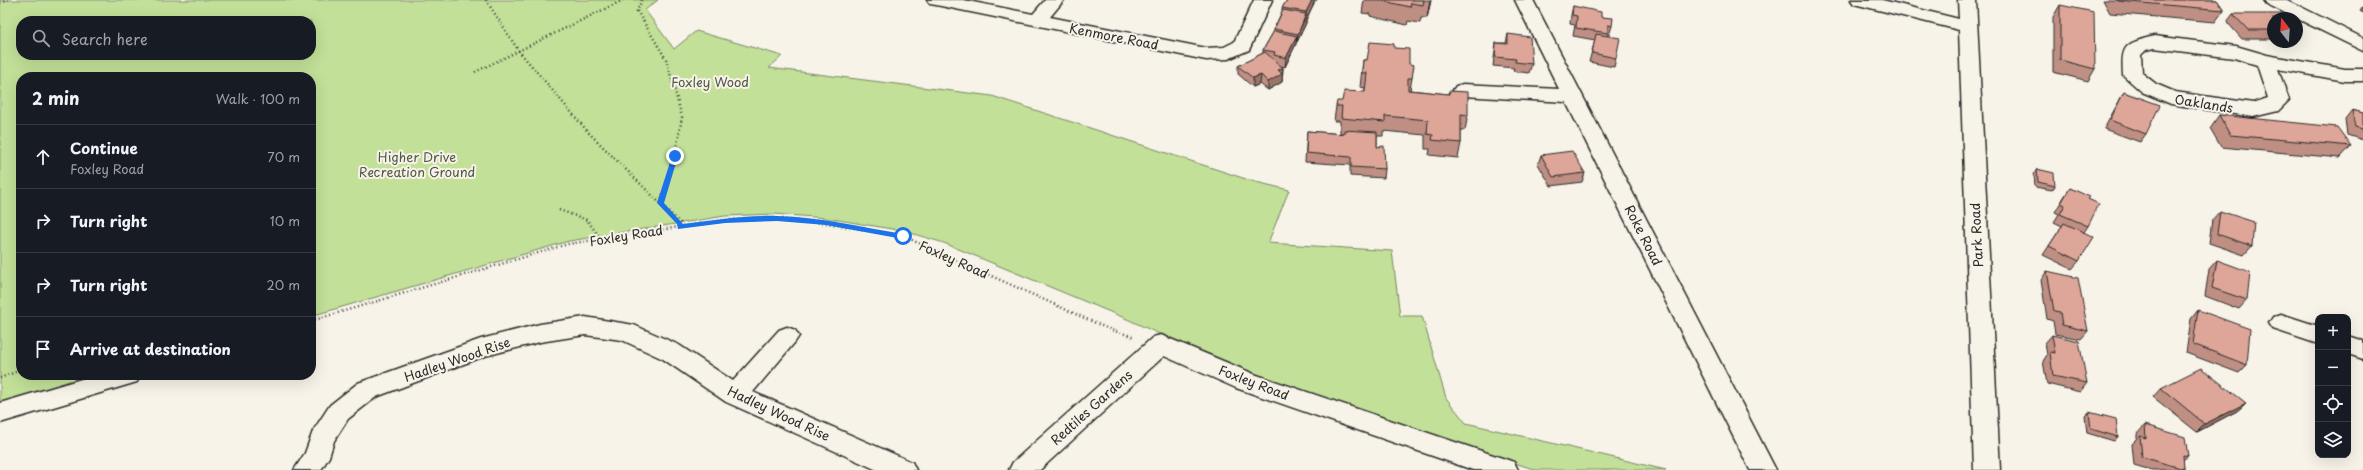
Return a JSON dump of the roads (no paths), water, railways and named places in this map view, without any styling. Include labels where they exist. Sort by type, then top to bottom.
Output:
[{"type":"street","name":"Kenmore Road","points":[[936,0],[1206,54],[1228,53],[1242,46],[1263,0]]},
{"type":"street","points":[[1037,20],[1055,0]]},
{"type":"street","name":"Roke Road","points":[[1524,0],[1763,470]]},
{"type":"street","points":[[1860,0],[1969,27]]},
{"type":"street","name":"Park Road","points":[[1967,0],[1969,27],[1968,66],[1987,470]]},
{"type":"street","points":[[2273,0],[2363,45]]},
{"type":"street","name":"Oaklands","points":[[2265,61],[2279,100],[2271,106],[2253,110],[2171,98],[2149,88],[2133,75],[2131,54],[2139,46],[2154,42],[2236,52],[2265,61],[2345,75],[2363,76]]},
{"type":"street","points":[[1463,90],[1573,96]]},
{"type":"street","points":[[2281,323],[2315,334]]},
{"type":"street","name":"Hadley Wood Rise","points":[[307,470],[316,458],[322,438],[339,412],[367,390],[481,348],[540,333],[585,326],[626,331],[671,352],[735,395],[903,470]]},
{"type":"street","points":[[735,395],[787,336]]},
{"type":"street","name":"Foxley Road","points":[[1161,344],[1245,381],[1503,470]]},
{"type":"street","name":"Redtiles Gardens","points":[[1022,470],[1161,344]]},
{"type":"street","points":[[2351,346],[2363,350]]},
{"type":"street","points":[[0,413],[111,380]]},
{"type":"park label","name":"Foxley Wood","points":[[710,81]]},
{"type":"park label","name":"Higher Drive Recreation Ground","points":[[417,164]]}]
